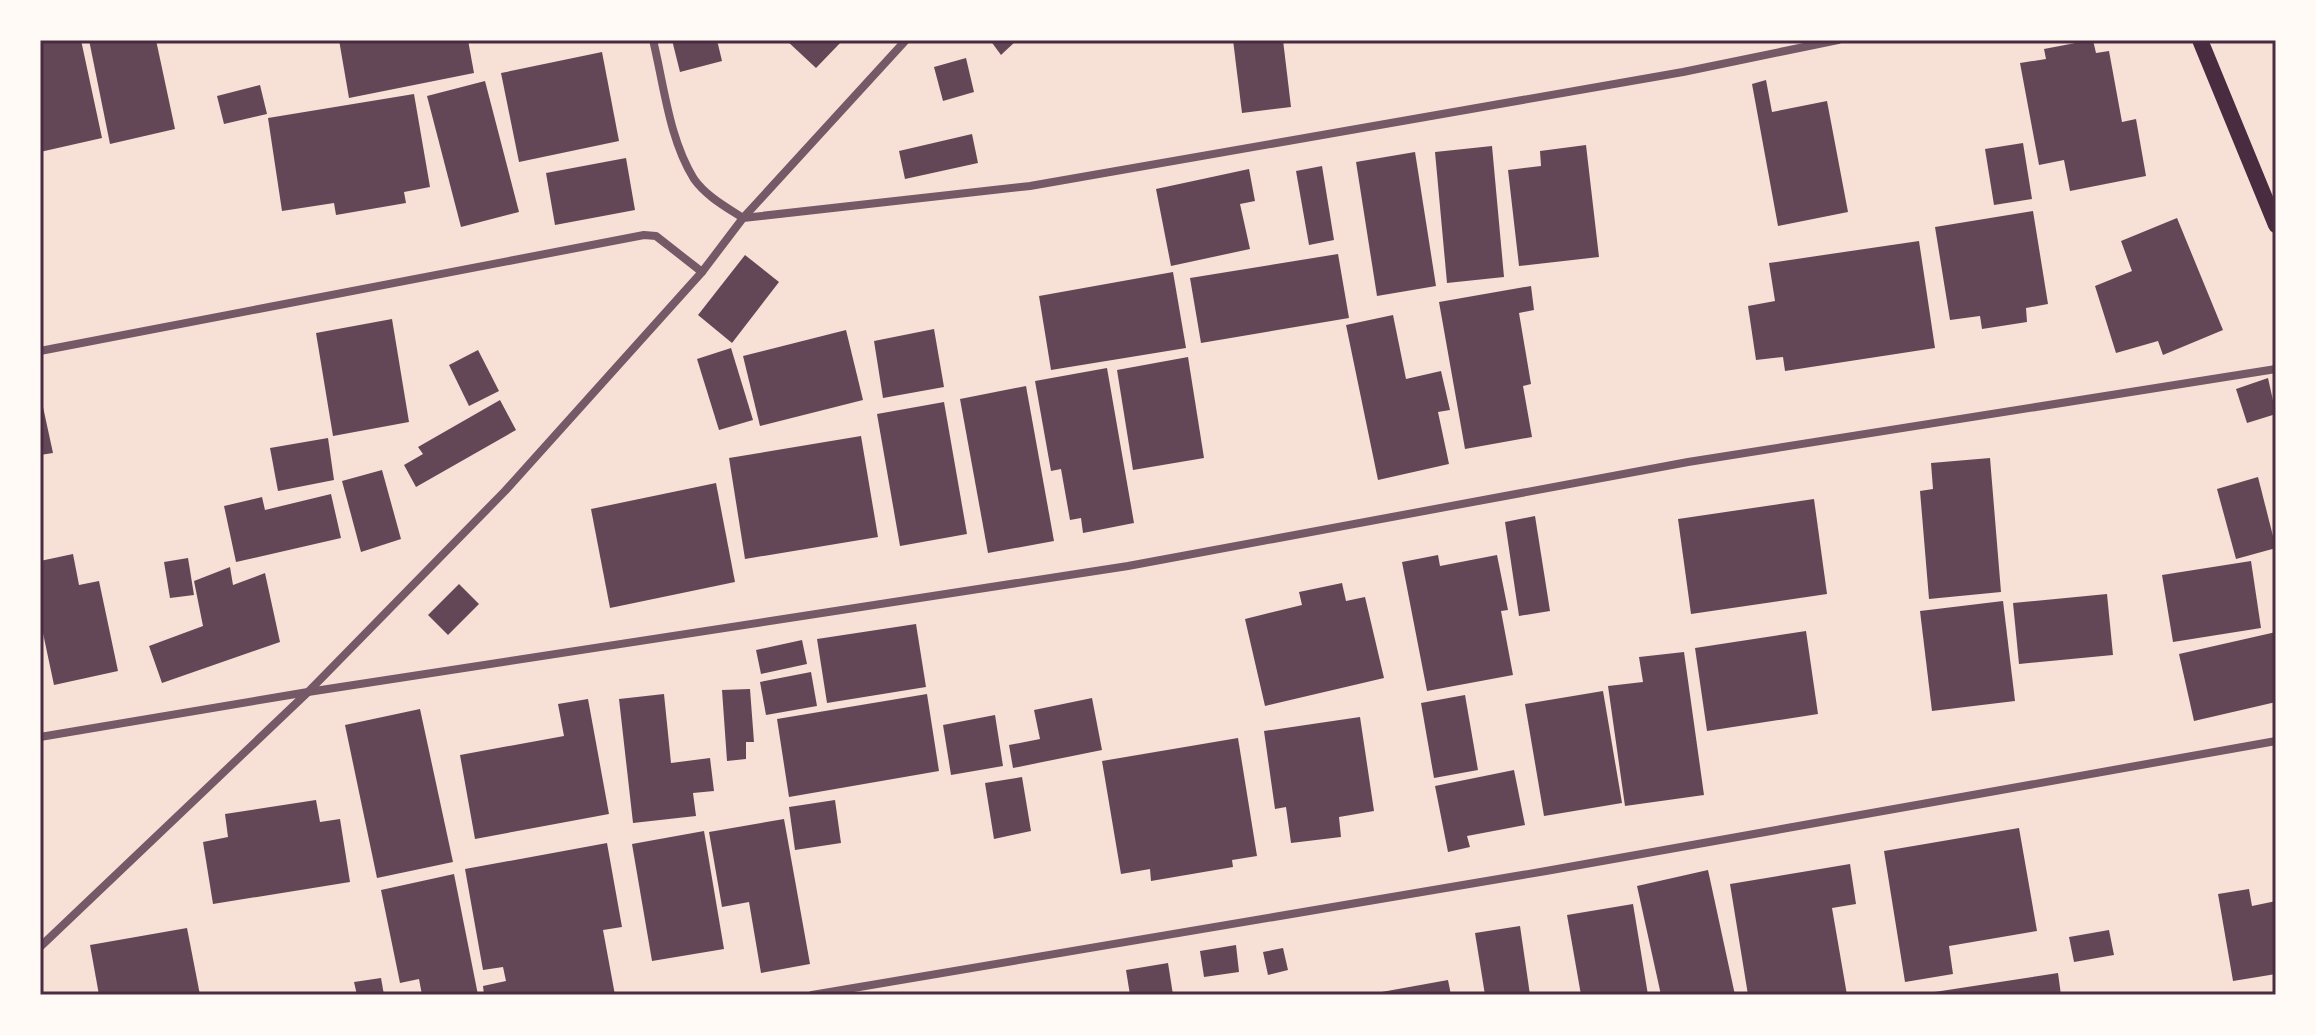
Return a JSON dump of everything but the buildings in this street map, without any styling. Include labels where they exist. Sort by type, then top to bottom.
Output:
[{"type":"main road","points":[[2200,40],[2276,225]]},
{"type":"street","points":[[653,40],[675,137],[695,180],[716,201],[743,218],[1030,186],[1683,72],[1838,40]]},
{"type":"street","points":[[40,947],[308,692],[505,491],[702,272],[743,218],[906,40]]},
{"type":"street","points":[[40,351],[644,235],[656,236],[702,272]]},
{"type":"street","points":[[40,737],[308,692],[1128,566],[1688,462],[2276,369]]},
{"type":"street","points":[[812,995],[1546,871],[2276,741]]}]
